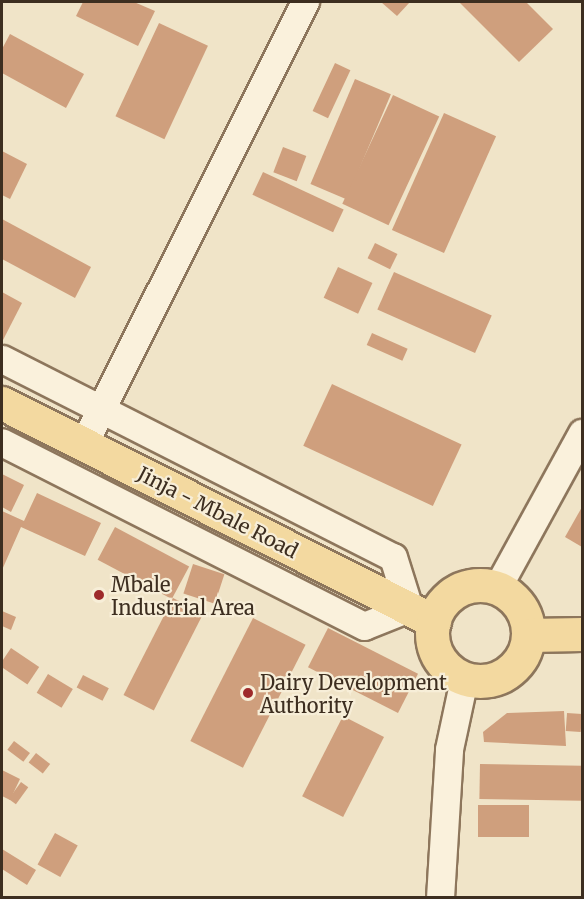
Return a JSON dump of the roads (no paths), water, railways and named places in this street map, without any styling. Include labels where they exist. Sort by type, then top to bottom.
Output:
[{"type":"main road","name":"Jinja - Mbale Road","points":[[2,403],[422,615]]},
{"type":"main road","points":[[467,587],[497,588],[521,606],[529,635],[522,656],[508,673],[479,682],[464,679],[440,660],[422,615],[453,593],[467,587]]},
{"type":"main road","points":[[529,635],[582,634]]},
{"type":"street","points":[[83,445],[305,2]]},
{"type":"street","points":[[2,359],[393,557],[422,615],[364,626],[2,442]]},
{"type":"street","points":[[497,588],[582,433]]},
{"type":"street","points":[[440,897],[448,749],[464,679]]},
{"type":"place","name":"Mbale Industrial Area","points":[[99,595]]},
{"type":"place","name":"Dairy Development Authority","points":[[248,693]]}]
